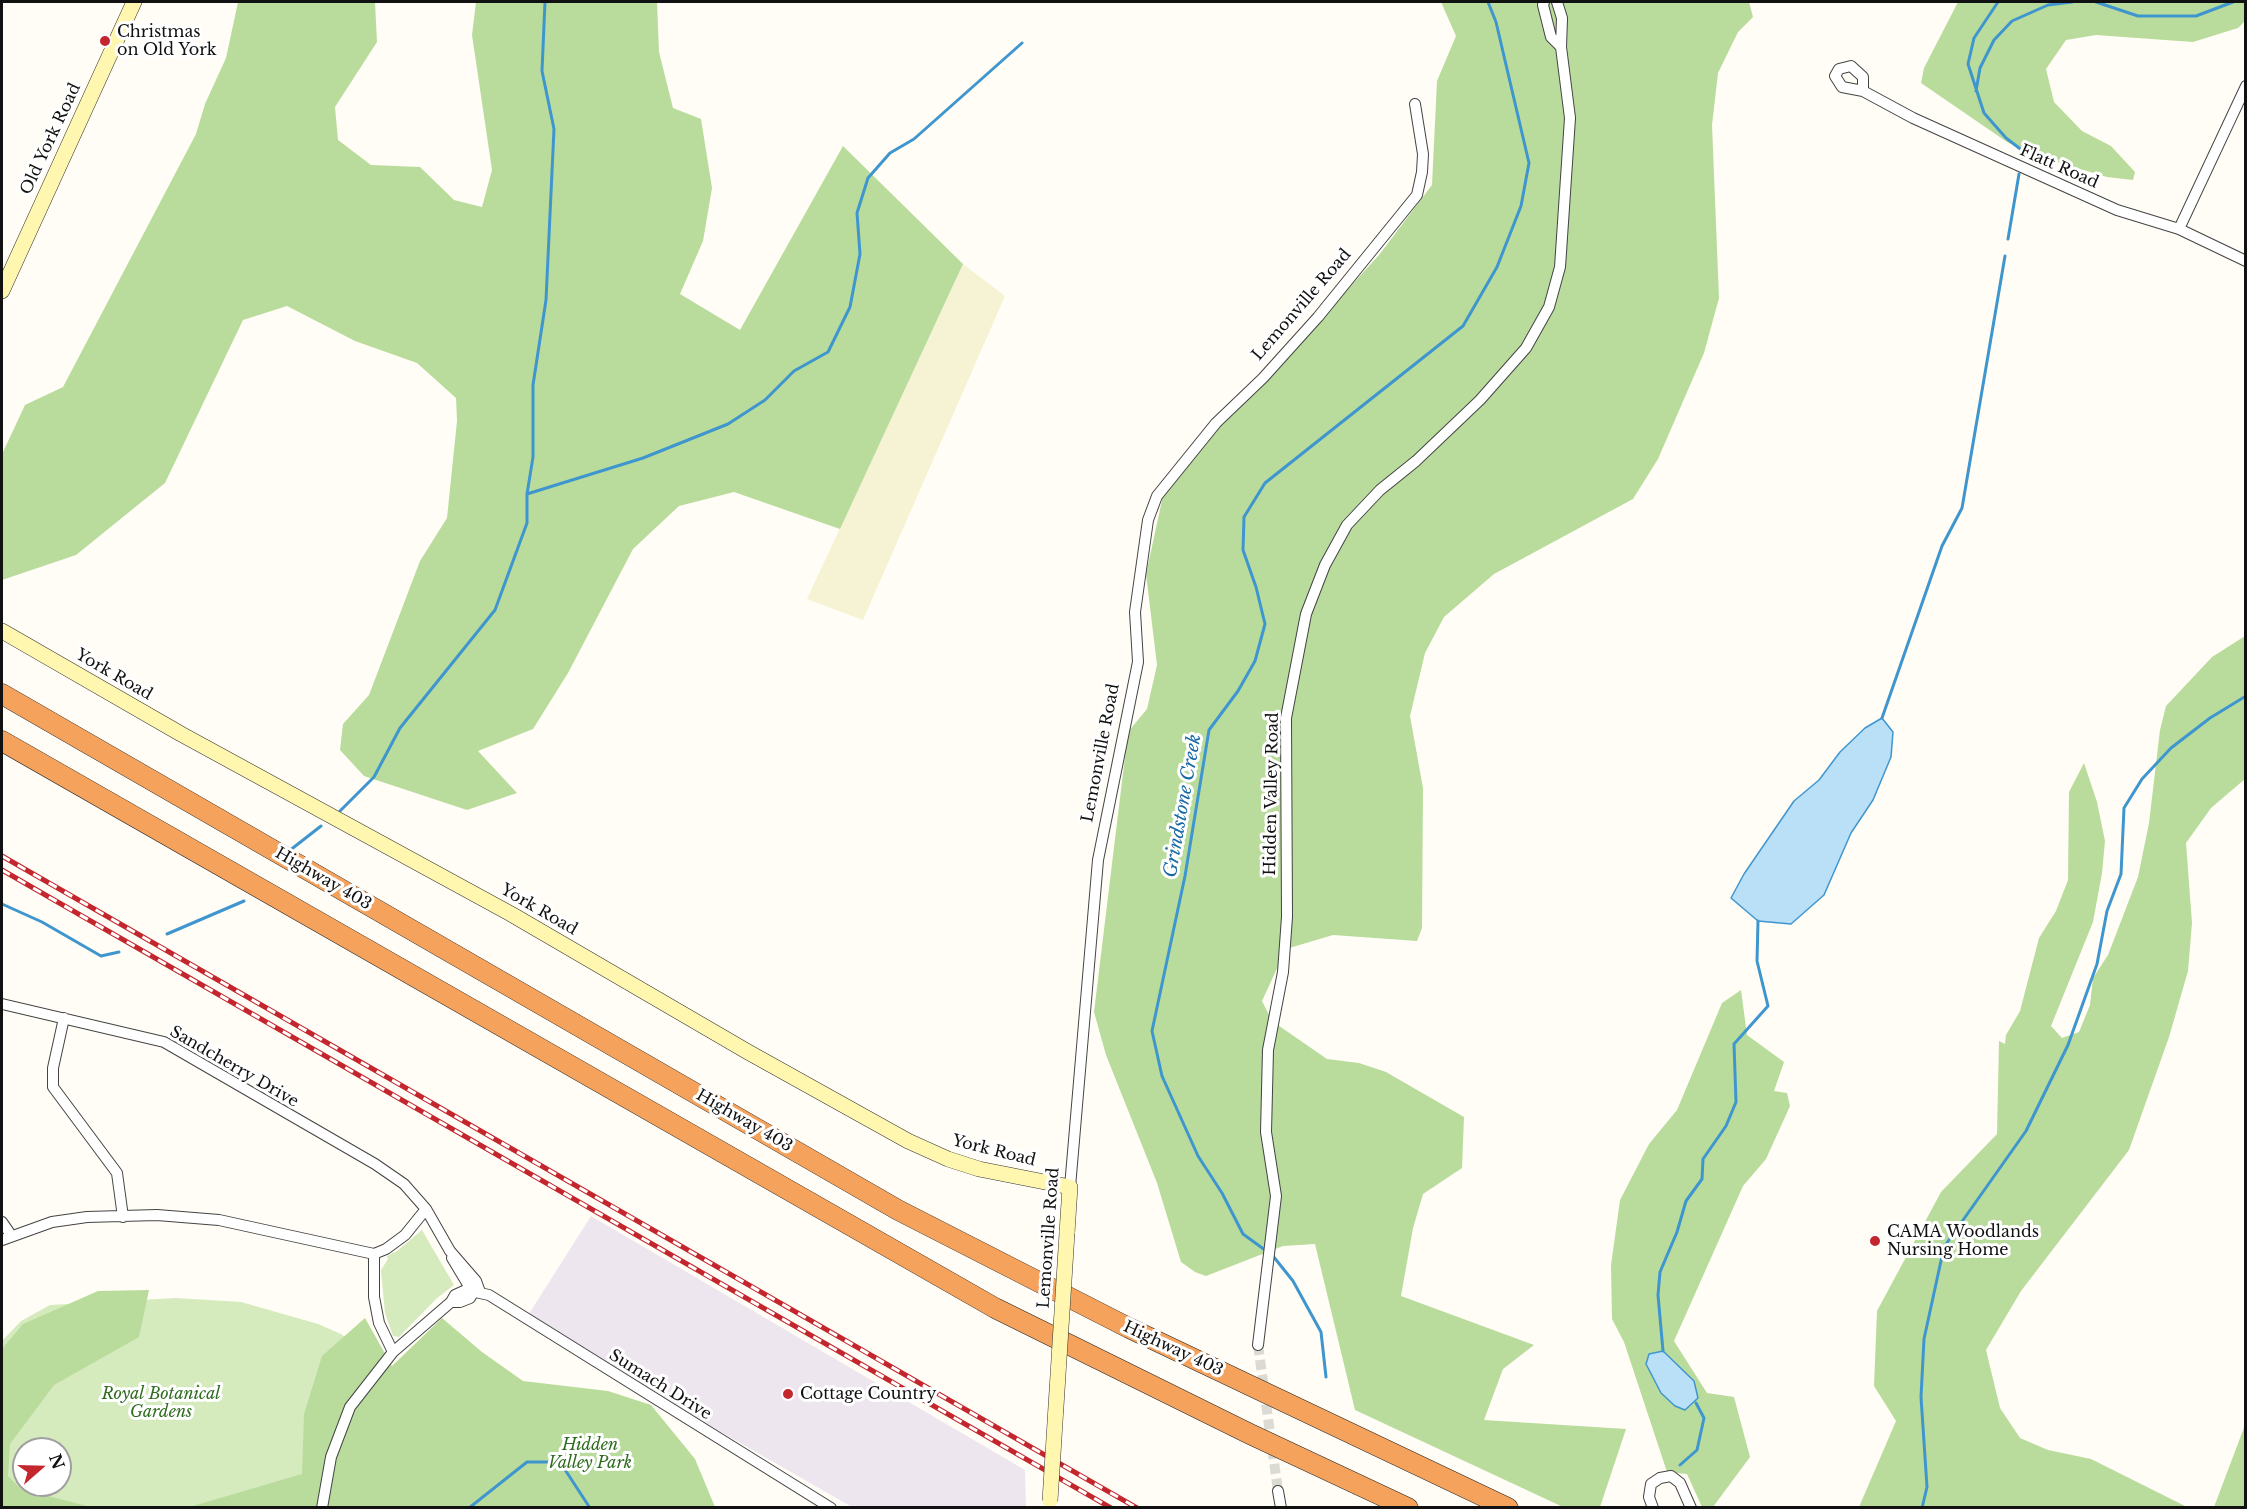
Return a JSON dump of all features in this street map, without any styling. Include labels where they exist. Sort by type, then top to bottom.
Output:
[{"type":"highway","name":"Highway 403","points":[[2,694],[898,1210],[1118,1323],[1508,1508]]},
{"type":"highway","points":[[2,741],[995,1308],[1250,1434],[1408,1508]]},
{"type":"street","name":"Old York Road","points":[[2,291],[134,2]]},
{"type":"street","name":"Hidden Valley Road","points":[[1544,2],[1551,37],[1561,47]]},
{"type":"street","name":"Hidden Valley Road","points":[[1258,1345],[1276,1196],[1266,1132],[1268,1050],[1283,972],[1287,917],[1287,718],[1306,614],[1324,565],[1347,525],[1380,490],[1416,461],[1480,400],[1526,348],[1549,307],[1560,267],[1570,118],[1561,47],[1562,18],[1557,2]]},
{"type":"street","points":[[2179,229],[2246,86]]},
{"type":"street","name":"Flatt Road","points":[[1863,91],[1913,118],[2117,210],[2179,229],[2246,261]]},
{"type":"street","name":"Lemonville Road","points":[[1050,1504],[1070,1187],[1098,860],[1138,662],[1135,612],[1148,520],[1156,496],[1216,423],[1263,378],[1318,317],[1417,195],[1423,154],[1415,104]]},
{"type":"street","name":"York Road","points":[[2,632],[181,734],[511,914],[890,1132],[948,1159],[980,1169],[1070,1187]]},
{"type":"street","name":"Sandcherry Drive","points":[[2,1004],[164,1041],[375,1164],[404,1184],[426,1209],[450,1251],[453,1263],[477,1293]]},
{"type":"street","points":[[64,1018],[53,1068],[53,1087],[117,1173],[123,1217]]},
{"type":"street","points":[[2,1222],[6,1238],[52,1222],[87,1217],[157,1215],[219,1220],[374,1254],[386,1249],[405,1235],[426,1209]]},
{"type":"street","points":[[374,1254],[379,1323],[393,1352]]},
{"type":"street","points":[[322,1508],[331,1457],[341,1425],[367,1382],[393,1352],[451,1302],[455,1294],[466,1290],[477,1293]]},
{"type":"street","name":"Sumach Drive","points":[[477,1293],[489,1295],[831,1508]]},
{"type":"street","points":[[1653,1508],[1648,1497],[1651,1484],[1660,1478],[1671,1476],[1680,1483],[1691,1508]]},
{"type":"street","points":[[1278,1491],[1281,1508]]},
{"type":"shaded area","points":[[963,264],[1005,296],[863,620],[807,599]]},
{"type":"shaded area","points":[[591,1216],[1025,1470],[1026,1507],[852,1507],[525,1320]]},
{"type":"green space","points":[[238,2],[375,2],[377,42],[335,107],[338,140],[371,165],[420,167],[454,200],[482,207],[492,170],[472,35],[476,2],[657,2],[659,52],[673,108],[701,119],[712,188],[703,241],[680,294],[740,330],[843,146],[963,264],[840,529],[734,492],[679,506],[633,549],[568,673],[533,729],[478,751],[517,793],[467,810],[364,776],[340,750],[343,724],[369,695],[420,561],[447,518],[457,421],[456,398],[417,363],[355,341],[287,306],[243,320],[165,483],[76,555],[2,580],[3,452],[25,405],[63,387],[196,134],[205,104],[226,58]]},
{"type":"green space","points":[[1441,2],[1749,2],[1753,17],[1738,32],[1718,73],[1712,125],[1719,298],[1704,353],[1658,459],[1633,499],[1494,574],[1444,617],[1425,653],[1410,716],[1423,788],[1422,928],[1417,941],[1333,935],[1286,949],[1262,1001],[1272,1021],[1327,1059],[1359,1063],[1386,1072],[1464,1117],[1462,1168],[1423,1194],[1413,1228],[1401,1296],[1534,1345],[1503,1369],[1484,1420],[1626,1429],[1600,1507],[1563,1507],[1355,1410],[1315,1244],[1283,1246],[1206,1276],[1195,1272],[1181,1262],[1157,1183],[1106,1055],[1094,1012],[1128,732],[1147,709],[1157,665],[1146,574],[1164,491],[1194,447],[1281,362],[1379,255],[1432,185],[1437,81],[1456,36]]},
{"type":"green space","points":[[1958,2],[2245,2],[2245,21],[2238,28],[2193,42],[2096,35],[2066,40],[2046,69],[2054,102],[2082,131],[2111,146],[2135,172],[2133,180],[2107,177],[2033,155],[2007,142],[1921,83],[1924,68]]},
{"type":"green space","points":[[2245,636],[2245,779],[2211,808],[2186,843],[2192,923],[2188,971],[2169,1037],[2129,1150],[2021,1291],[1986,1350],[2000,1408],[2020,1438],[2048,1450],[2091,1459],[2187,1507],[1859,1507],[1896,1421],[1874,1386],[1877,1311],[1941,1192],[1997,1134],[1999,1041],[2005,1044],[2006,1035],[2020,1011],[2039,938],[2056,911],[2068,880],[2069,792],[2084,763],[2097,802],[2105,841],[2093,922],[2051,1026],[2062,1038],[2079,1032],[2090,1005],[2093,978],[2108,955],[2138,877],[2149,823],[2160,730],[2166,706],[2212,657]]},
{"type":"green space","points":[[1741,990],[1747,1035],[1784,1062],[1774,1091],[1787,1093],[1790,1106],[1766,1159],[1743,1186],[1674,1341],[1707,1393],[1734,1397],[1750,1457],[1713,1507],[1702,1507],[1687,1474],[1667,1472],[1624,1342],[1612,1319],[1611,1265],[1620,1200],[1649,1144],[1677,1110],[1722,1003]]},
{"type":"green space","points":[[422,1230],[454,1285],[436,1299],[399,1337],[393,1336],[385,1313],[381,1270],[388,1259],[387,1256],[397,1251]]},
{"type":"green space","points":[[149,1290],[139,1337],[54,1385],[15,1437],[12,1437],[8,1476],[12,1480],[12,1497],[52,1497],[91,1507],[2,1507],[2,1349],[23,1324],[98,1291]]},
{"type":"green space","name":"Royal Botanical Gardens","points":[[176,1298],[241,1302],[318,1324],[341,1334],[357,1346],[307,1507],[2,1507],[2,1341],[21,1321],[50,1305]]},
{"type":"green space","name":"Hidden Valley Park","points":[[365,1318],[392,1366],[442,1318],[482,1352],[523,1381],[608,1391],[651,1405],[695,1459],[715,1507],[186,1508],[302,1474],[304,1414],[322,1356]]},
{"type":"green space","points":[[2245,1425],[2245,1507],[2214,1507]]},
{"type":"water","points":[[1882,718],[1893,732],[1891,757],[1873,800],[1851,833],[1824,895],[1791,924],[1758,921],[1731,898],[1744,874],[1794,801],[1819,780],[1840,752],[1865,728]]},
{"type":"water","points":[[1663,1351],[1694,1381],[1698,1398],[1685,1410],[1675,1406],[1661,1393],[1646,1364],[1649,1354]]},
{"type":"waterway","points":[[340,811],[374,777],[400,728],[495,610],[527,523],[527,494],[533,457],[533,385],[546,300],[554,129],[542,71],[545,2]]},
{"type":"waterway","name":"Grindstone Creek","points":[[1265,1250],[1243,1234],[1222,1193],[1198,1156],[1162,1076],[1152,1031],[1185,876],[1209,730],[1238,691],[1255,661],[1265,624],[1256,587],[1243,550],[1244,517],[1265,483],[1463,326],[1497,267],[1521,206],[1529,163],[1496,22],[1488,2]]},
{"type":"waterway","points":[[1998,2],[1974,38],[1968,64],[1984,113],[2006,138],[2023,151],[2022,157]]},
{"type":"waterway","points":[[1976,91],[1980,68],[1994,40],[2012,21],[2048,5],[2072,2]]},
{"type":"waterway","points":[[2096,2],[2138,16],[2196,16],[2233,2]]},
{"type":"waterway","points":[[527,494],[643,458],[728,424],[765,400],[794,371],[828,352],[850,307],[860,254],[857,213],[868,178],[890,153],[914,139],[1022,43]]},
{"type":"waterway","points":[[2008,239],[2019,174]]},
{"type":"waterway","points":[[1882,718],[1942,546],[1962,508],[2005,256]]},
{"type":"waterway","points":[[1922,1508],[1927,1487],[1921,1397],[1924,1339],[1944,1247],[2026,1131],[2068,1045],[2097,964],[2107,911],[2121,874],[2124,808],[2142,779],[2171,748],[2210,718],[2246,696]]},
{"type":"waterway","points":[[289,851],[321,826]]},
{"type":"waterway","points":[[167,934],[244,901]]},
{"type":"waterway","points":[[2,904],[42,922],[101,956],[119,952]]},
{"type":"waterway","points":[[1663,1351],[1658,1295],[1660,1272],[1677,1232],[1686,1201],[1702,1179],[1703,1159],[1726,1126],[1736,1102],[1734,1044],[1768,1006],[1757,961],[1758,921]]},
{"type":"waterway","name":"Grindstone Creek","points":[[1273,1256],[1293,1281],[1321,1332],[1326,1377]]},
{"type":"waterway","points":[[1680,1465],[1697,1450],[1704,1418],[1696,1403]]},
{"type":"waterway","name":"Grindstone Creek","points":[[469,1508],[527,1462],[560,1462],[590,1508]]},
{"type":"tunnel","points":[[1258,1345],[1278,1491]]},
{"type":"railway","points":[[2,856],[1137,1508]]},
{"type":"railway","points":[[2,870],[1111,1508]]},
{"type":"place","name":"Christmas on Old York","points":[[105,41]]},
{"type":"place","name":"CAMA Woodlands Nursing Home","points":[[1875,1241]]},
{"type":"place","name":"Cottage Country","points":[[788,1394]]}]
